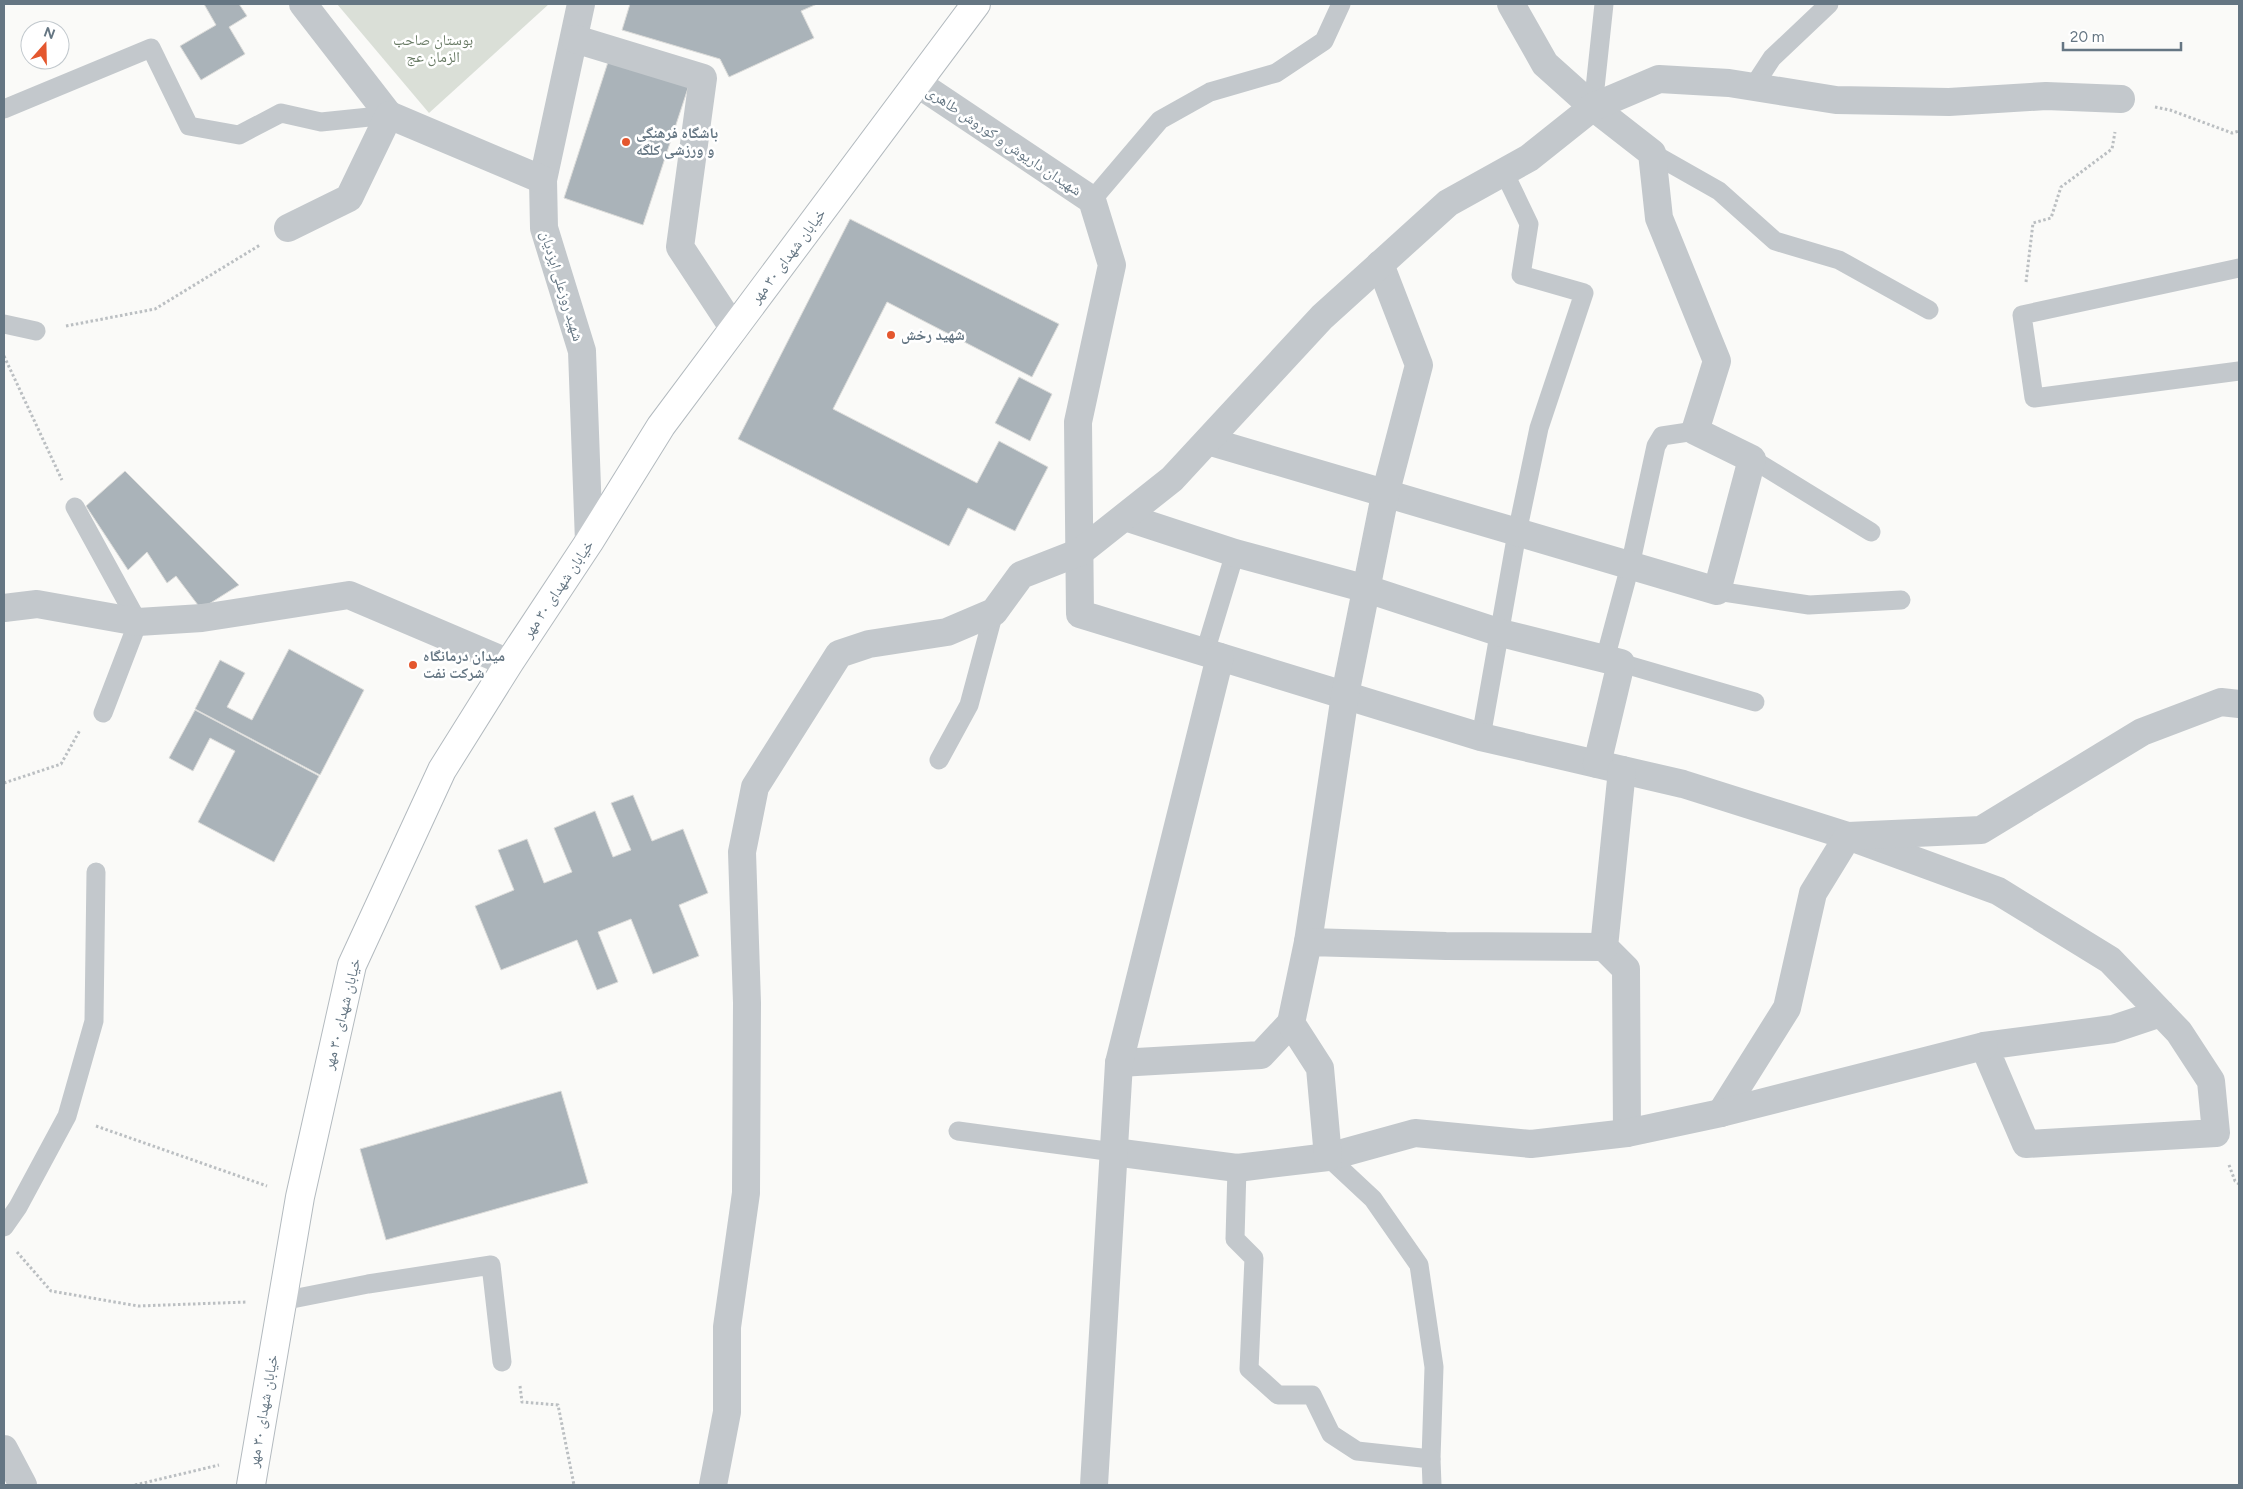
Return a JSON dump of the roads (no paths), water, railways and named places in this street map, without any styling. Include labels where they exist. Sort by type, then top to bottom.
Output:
[{"type":"main road","name":"خیابان شهدای ۳۰ مهر","points":[[251,1485],[300,1197],[352,964],[442,770],[509,663],[589,542],[661,426],[976,4]]},
{"type":"street","points":[[303,4],[389,115],[542,180]]},
{"type":"street","name":"شهید روزعلی ایزدیان","points":[[582,4],[542,180],[544,228],[582,352],[589,542]]},
{"type":"street","points":[[1208,441],[1385,495],[1718,591],[1752,459],[1695,431],[1717,361],[1658,218],[1652,153],[1593,107],[1545,64],[1511,4]]},
{"type":"street","points":[[575,39],[703,78],[680,247],[734,329]]},
{"type":"street","points":[[713,1485],[727,1412],[727,1327],[746,1193],[747,1003],[742,852],[755,787],[839,654],[869,644],[947,632],[994,612],[1021,575],[1080,552],[1172,479],[1322,317],[1448,203],[1529,158],[1593,107],[1659,79],[1729,84],[1836,100],[1949,102],[2046,96],[2121,99]]},
{"type":"street","name":"شهیدان داریوش و کوروش طاهری","points":[[917,83],[1092,200],[1112,265],[1078,422],[1080,614],[1213,654]]},
{"type":"street","points":[[288,228],[349,198],[389,115]]},
{"type":"street","points":[[1119,1063],[1261,1055],[1291,1023],[1308,942],[1345,695],[1385,495],[1419,365],[1380,264]]},
{"type":"street","points":[[1125,517],[1235,553],[1367,589],[1501,633],[1613,661],[1604,947]]},
{"type":"street","points":[[4,608],[36,604],[138,622],[202,618],[349,596],[509,663]]},
{"type":"street","points":[[1094,1485],[1119,1063],[1213,654],[1481,737],[1683,784],[1848,836],[1998,891],[2110,960],[2180,1032],[2211,1081],[2216,1133],[2026,1144],[1984,1046]]},
{"type":"street","points":[[1848,836],[1981,830],[2142,732],[2221,702],[2239,704]]},
{"type":"street","points":[[1721,1113],[1787,1008],[1812,893],[1848,836]]},
{"type":"street","points":[[1308,942],[1446,946],[1604,947],[1626,969],[1627,1133]]},
{"type":"street","points":[[1114,1152],[1237,1168],[1328,1157],[1415,1134],[1531,1144],[1627,1133],[1721,1113],[1984,1046],[2113,1029],[2161,1013]]},
{"type":"street","points":[[1291,1023],[1320,1068],[1328,1157]]},
{"type":"street","points":[[4,1449],[23,1485]]},
{"type":"lane","points":[[1092,200],[1160,120],[1210,92],[1276,73],[1324,41],[1341,4]]},
{"type":"lane","points":[[1593,107],[1604,4]]},
{"type":"lane","points":[[1753,87],[1772,58],[1829,4]]},
{"type":"lane","points":[[4,109],[151,48],[189,126],[239,134],[281,113],[321,122],[389,115]]},
{"type":"lane","points":[[1652,153],[1719,191],[1775,241],[1839,260],[1929,310]]},
{"type":"lane","points":[[1481,737],[1501,633],[1517,533],[1539,428],[1584,293],[1521,275],[1529,224],[1504,172]]},
{"type":"lane","points":[[2239,268],[2022,315],[2034,398],[2239,372]]},
{"type":"lane","points":[[4,324],[36,332]]},
{"type":"lane","points":[[1695,431],[1662,436],[1656,446],[1630,566],[1613,661],[1755,702]]},
{"type":"lane","points":[[1752,459],[1871,532]]},
{"type":"lane","points":[[75,508],[138,622],[104,713]]},
{"type":"lane","points":[[1213,654],[1235,553]]},
{"type":"lane","points":[[1718,591],[1809,605],[1901,600]]},
{"type":"lane","points":[[939,760],[969,705],[994,612]]},
{"type":"lane","points":[[4,1227],[18,1207],[67,1116],[94,1022],[96,872]]},
{"type":"lane","points":[[958,1131],[1114,1152]]},
{"type":"lane","points":[[1328,1157],[1373,1199],[1419,1265],[1434,1367],[1432,1485]]},
{"type":"lane","points":[[1237,1168],[1235,1240],[1254,1258],[1248,1369],[1278,1395],[1312,1394],[1331,1434],[1357,1451],[1431,1459]]},
{"type":"lane","points":[[282,1301],[368,1284],[491,1265],[502,1362]]},
{"type":"place","name":"باشگاه فرهنگی و ورزشی کلگه","points":[[626,142]]},
{"type":"place","name":"شهید رخش","points":[[891,335]]},
{"type":"place","name":"میدان درمانگاه شرکت نفت","points":[[413,665]]},
{"type":"park label","name":"بوستان صاحب الزمان عج","points":[[433,48]]}]
